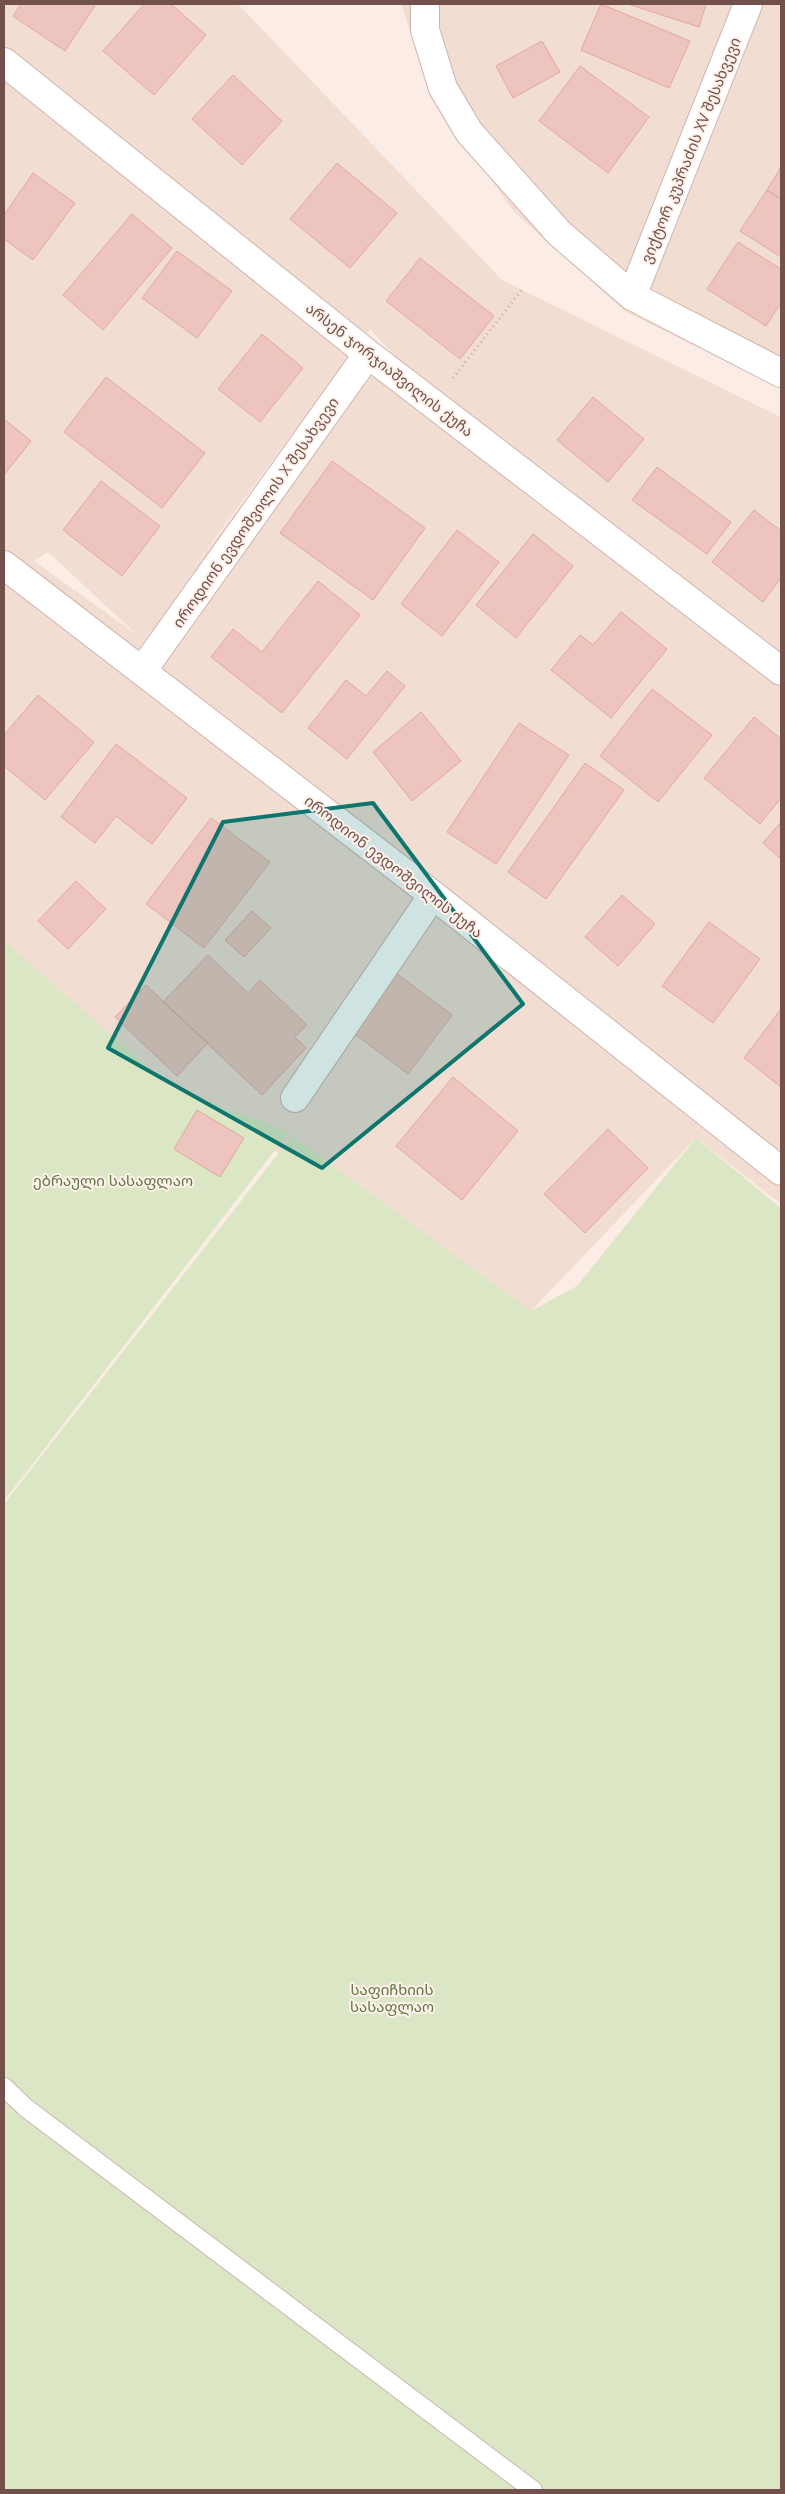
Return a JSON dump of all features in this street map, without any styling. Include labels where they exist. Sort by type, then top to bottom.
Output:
[{"type":"street","points":[[425,4],[425,30],[443,88],[469,132],[559,233],[632,296],[781,373]]},
{"type":"street","name":"ვიქტორ კუპრაძის XV შესახვევი","points":[[632,296],[748,4]]},
{"type":"street","name":"არსენ ჯორჯიაშვილის ქუჩა","points":[[4,62],[368,354],[781,671]]},
{"type":"street","name":"იროდიონ ევდოშვილის X შესახვევი","points":[[142,671],[368,354]]},
{"type":"street","name":"იროდიონ ევდოშვილის ქუჩა","points":[[4,566],[433,895],[781,1171]]},
{"type":"street","points":[[295,1098],[433,895]]},
{"type":"lane","points":[[4,2087],[26,2108],[533,2490]]},
{"type":"path","points":[[433,404],[523,288]]},
{"type":"highlighted area","points":[[373,803],[523,1004],[322,1168],[108,1048],[223,822]]},
{"type":"shaded area","points":[[4,4],[238,4],[502,280],[781,417],[781,1204],[696,1138],[531,1311],[164,1082],[4,942]],"holes":[[[370,329],[411,374],[368,339],[179,587]],[[48,552],[136,634],[34,561]]]},
{"type":"shaded area","points":[[401,4],[781,4],[781,389],[626,312],[514,212],[433,99]]},
{"type":"green space","name":"ებრაული სასაფლაო","points":[[4,941],[171,1087],[289,1132],[4,1501]]},
{"type":"green space","name":"საფიჩხიის სასაფლაო","points":[[292,1136],[531,1311],[577,1286],[696,1138],[781,1208],[781,2490],[4,2490],[4,1504]]},
{"type":"building","points":[[21,4],[96,4],[65,51],[13,16]]},
{"type":"building","points":[[144,4],[171,4],[206,35],[154,95],[103,51]]},
{"type":"building","points":[[601,4],[690,41],[669,88],[581,50]]},
{"type":"building","points":[[628,4],[706,4],[699,27]]},
{"type":"building","points":[[542,41],[560,72],[513,98],[496,66]]},
{"type":"building","points":[[580,66],[649,117],[608,173],[539,121]]},
{"type":"building","points":[[233,75],[282,121],[242,165],[192,119]]},
{"type":"building","points":[[337,163],[397,213],[350,268],[290,219]]},
{"type":"building","points":[[781,167],[781,199],[767,190]]},
{"type":"building","points":[[33,173],[75,203],[33,260],[4,239],[4,215]]},
{"type":"building","points":[[767,190],[781,199],[781,257],[740,231]]},
{"type":"building","points":[[132,214],[172,248],[103,330],[63,295]]},
{"type":"building","points":[[738,242],[781,269],[781,303],[766,326],[707,289]]},
{"type":"building","points":[[177,251],[232,291],[197,338],[142,298]]},
{"type":"building","points":[[420,258],[494,316],[460,359],[386,301]]},
{"type":"building","points":[[262,334],[303,368],[260,422],[218,389]]},
{"type":"building","points":[[106,377],[205,453],[162,508],[64,432]]},
{"type":"building","points":[[593,397],[644,439],[608,482],[557,440]]},
{"type":"building","points":[[4,419],[31,441],[4,475]]},
{"type":"building","points":[[332,461],[425,528],[373,600],[280,533]]},
{"type":"building","points":[[657,467],[731,522],[707,554],[632,500]]},
{"type":"building","points":[[101,481],[160,526],[122,576],[63,530]]},
{"type":"building","points":[[754,510],[781,531],[781,578],[763,602],[712,562]]},
{"type":"building","points":[[457,530],[499,562],[442,636],[401,604]]},
{"type":"building","points":[[533,534],[573,566],[516,638],[476,605]]},
{"type":"building","points":[[318,581],[360,615],[282,713],[211,657],[233,629],[262,652]]},
{"type":"building","points":[[621,612],[667,649],[611,718],[551,670],[580,635],[593,645]]},
{"type":"building","points":[[387,671],[405,686],[347,759],[308,728],[346,680],[366,696]]},
{"type":"building","points":[[652,689],[712,735],[658,802],[600,756]]},
{"type":"building","points":[[38,695],[94,742],[45,800],[4,766],[4,735]]},
{"type":"building","points":[[421,712],[461,761],[412,801],[373,752]]},
{"type":"building","points":[[754,717],[781,739],[781,798],[760,824],[704,778]]},
{"type":"building","points":[[519,723],[569,755],[496,864],[447,832]]},
{"type":"building","points":[[116,744],[187,798],[152,844],[116,816],[95,843],[61,817]]},
{"type":"building","points":[[585,763],[624,790],[546,899],[508,872]]},
{"type":"building","points":[[211,818],[270,862],[204,948],[146,904]]},
{"type":"building","points":[[781,822],[781,859],[763,843]]},
{"type":"building","points":[[76,881],[106,909],[68,949],[38,921]]},
{"type":"building","points":[[622,895],[655,924],[618,966],[585,937]]},
{"type":"building","points":[[252,911],[271,928],[244,957],[225,940]]},
{"type":"building","points":[[709,922],[760,959],[713,1023],[662,986]]},
{"type":"building","points":[[208,955],[248,993],[260,980],[307,1025],[295,1037],[306,1048],[262,1095],[163,1002]]},
{"type":"building","points":[[392,970],[452,1015],[408,1074],[348,1029]]},
{"type":"building","points":[[146,985],[208,1043],[177,1076],[115,1017]]},
{"type":"building","points":[[781,1009],[781,1087],[744,1058]]},
{"type":"building","points":[[453,1077],[518,1131],[462,1200],[396,1146]]},
{"type":"building","points":[[197,1110],[244,1138],[220,1177],[174,1149]]},
{"type":"building","points":[[608,1129],[648,1168],[585,1233],[544,1194]]}]
